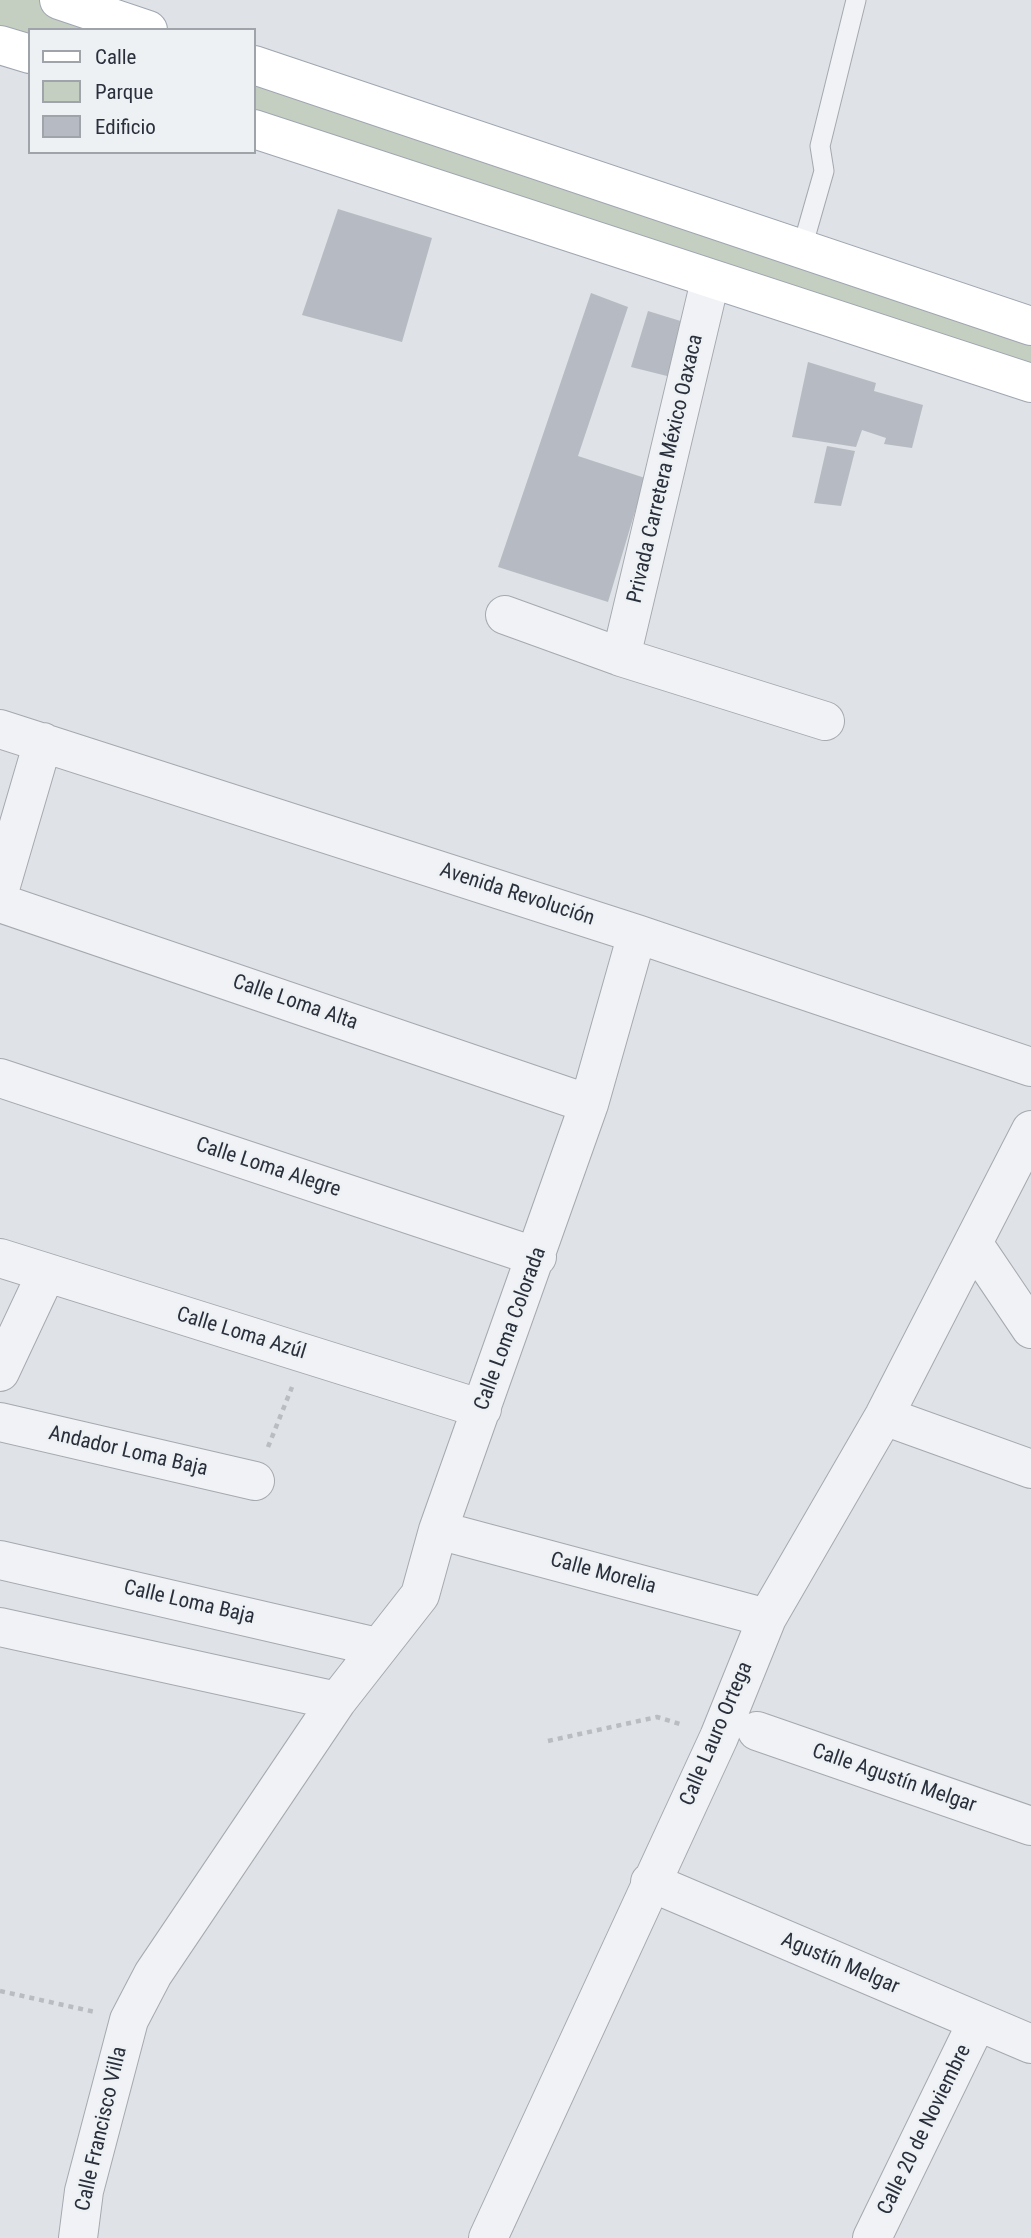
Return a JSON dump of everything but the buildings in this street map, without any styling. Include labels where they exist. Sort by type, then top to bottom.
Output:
[{"type":"main road","points":[[58,0],[142,28]]},
{"type":"main road","points":[[0,44],[28,53]]},
{"type":"main road","points":[[256,66],[1031,326]]},
{"type":"main road","points":[[256,130],[710,281],[1031,383]]},
{"type":"street","name":"Privada Carretera México Oaxaca","points":[[621,657],[710,281]]},
{"type":"street","points":[[505,615],[621,657],[825,722]]},
{"type":"street","name":"Avenida Revolución","points":[[0,729],[637,934],[1031,1067]]},
{"type":"street","points":[[0,889],[43,742]]},
{"type":"street","name":"Calle Loma Alta","points":[[0,903],[589,1104]]},
{"type":"street","name":"Calle Loma Colorada","points":[[337,1700],[420,1595],[438,1530],[537,1257],[589,1104],[637,934]]},
{"type":"street","name":"Calle Loma Alegre","points":[[0,1078],[537,1257]]},
{"type":"street","name":"Calle Lauro Ortega","points":[[488,2238],[650,1882],[732,1734],[750,1658],[767,1618],[884,1416],[1031,1130]]},
{"type":"street","points":[[973,1243],[1031,1329]]},
{"type":"street","name":"Calle Loma Azúl","points":[[0,1258],[482,1409]]},
{"type":"street","points":[[0,1372],[46,1274]]},
{"type":"street","points":[[884,1416],[1031,1469]]},
{"type":"street","name":"Andador Loma Baja","points":[[0,1422],[255,1481]]},
{"type":"street","name":"Calle Morelia","points":[[438,1530],[767,1618]]},
{"type":"street","name":"Calle Loma Baja","points":[[0,1560],[377,1647]]},
{"type":"street","points":[[0,1627],[337,1700]]},
{"type":"street","name":"Calle Francisco Villa","points":[[78,2238],[85,2191],[129,2020],[153,1974],[337,1700]]},
{"type":"street","name":"Calle Agustín Melgar","points":[[732,1734],[1031,1826]]},
{"type":"street","name":"Agustín Melgar","points":[[650,1882],[1031,2045]]},
{"type":"street","name":"Calle 20 de Noviembre","points":[[872,2238],[977,2022]]},
{"type":"lane","points":[[802,248],[824,171],[820,146],[856,0]]},
{"type":"path","points":[[255,1481],[306,1353]]},
{"type":"path","points":[[548,1741],[657,1717],[732,1734]]},
{"type":"path","points":[[0,1991],[129,2020]]},
{"type":"green space","points":[[0,0],[59,0],[142,28],[28,28],[28,53],[0,45]]},
{"type":"green space","points":[[256,66],[1031,326],[1031,383],[256,130]]}]
